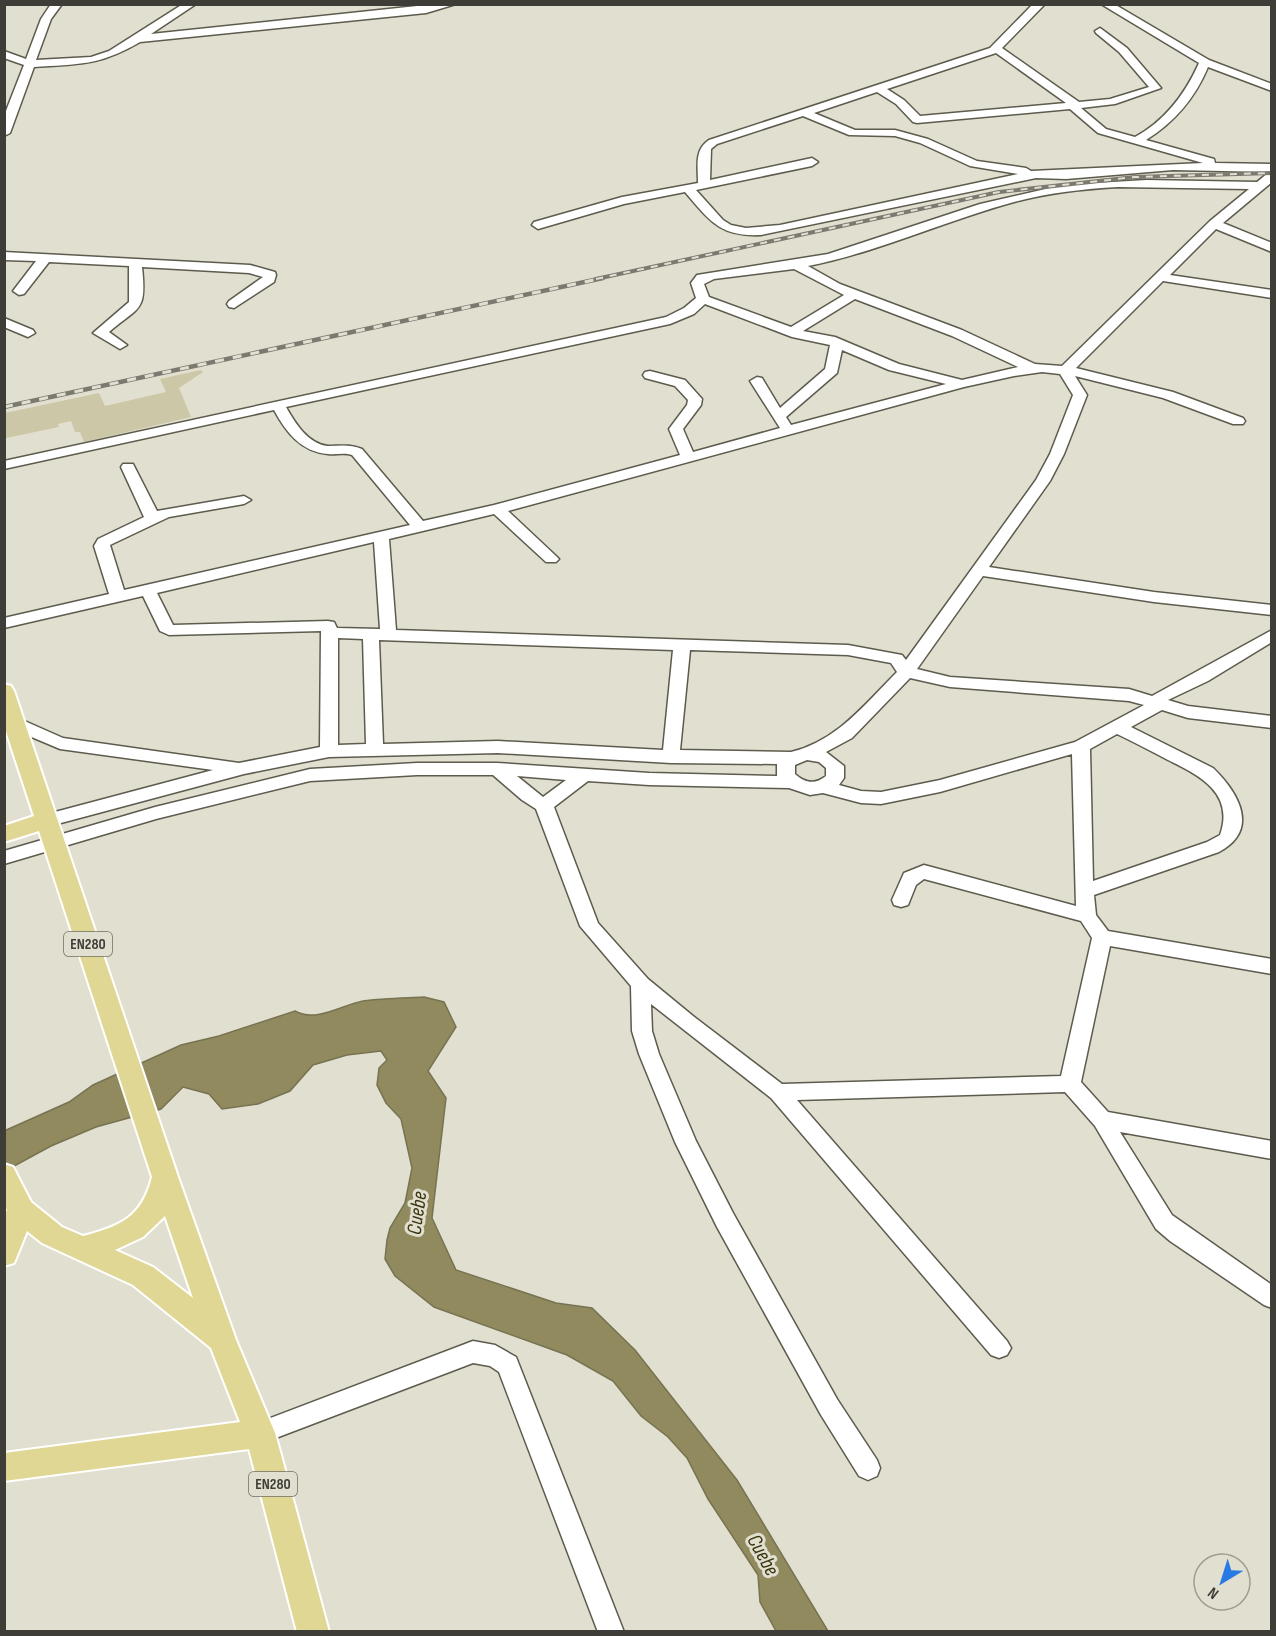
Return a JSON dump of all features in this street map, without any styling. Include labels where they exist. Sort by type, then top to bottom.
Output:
[{"type":"main road","points":[[4,691],[50,831],[4,834]]},
{"type":"main road","name":"EN280","points":[[50,831],[165,1177],[222,1340],[260,1433],[313,1632]]},
{"type":"main road","points":[[80,1249],[107,1242],[128,1232],[144,1220],[157,1205],[165,1177]]},
{"type":"main road","name":"EN280","points":[[7,1179],[21,1210],[52,1235],[143,1276],[222,1340]]},
{"type":"main road","points":[[4,1254],[21,1210]]},
{"type":"main road","points":[[4,1467],[260,1433]]},
{"type":"street","points":[[4,133],[46,19],[57,4]]},
{"type":"street","points":[[4,54],[31,64],[92,60],[113,53],[138,39],[191,4]]},
{"type":"street","points":[[138,39],[374,9],[426,10],[451,4]]},
{"type":"street","points":[[704,185],[704,152],[708,144],[994,50],[1040,4]]},
{"type":"street","points":[[1110,7],[1125,4]]},
{"type":"street","points":[[1110,7],[1205,62],[1272,88]]},
{"type":"street","points":[[878,88],[900,102],[916,120],[1024,112],[1111,102],[1156,88],[1123,50],[1100,32]]},
{"type":"street","points":[[994,50],[1076,104],[1073,105]]},
{"type":"street","points":[[1134,141],[1162,124],[1182,105],[1205,62]]},
{"type":"street","points":[[1073,105],[1080,114],[1101,131],[1268,177]]},
{"type":"street","points":[[802,112],[853,133],[895,133],[924,141],[974,164],[1048,176],[1116,170],[1229,166]]},
{"type":"street","points":[[538,225],[622,201],[812,162]]},
{"type":"street","points":[[688,189],[723,228],[742,233],[1036,174]]},
{"type":"street","points":[[1066,371],[1214,224],[1268,177]]},
{"type":"street","points":[[961,384],[894,368],[837,343],[792,332],[703,299],[697,283],[702,278],[798,266],[887,243],[989,206],[1060,189],[1268,177]]},
{"type":"street","points":[[1214,224],[1272,248]]},
{"type":"street","points":[[4,256],[250,269],[270,275],[269,279],[234,304]]},
{"type":"street","points":[[19,291],[46,257]]},
{"type":"street","points":[[120,345],[100,333],[134,308],[139,294],[135,264]]},
{"type":"street","points":[[798,266],[835,287],[856,293],[983,344],[1034,369]]},
{"type":"street","points":[[1160,277],[1272,294]]},
{"type":"street","points":[[792,332],[856,293]]},
{"type":"street","points":[[4,465],[670,320],[689,311],[703,299]]},
{"type":"street","points":[[4,322],[28,333]]},
{"type":"street","points":[[778,417],[832,370],[837,343]]},
{"type":"street","points":[[4,623],[496,509],[961,384],[1034,369],[1058,368],[1168,395],[1238,421]]},
{"type":"street","points":[[791,782],[785,770],[799,756],[846,734],[906,672],[1043,481],[1057,454],[1080,395],[1066,371]]},
{"type":"street","points":[[650,375],[680,383],[695,399],[694,405],[676,429],[688,457]]},
{"type":"street","points":[[756,381],[789,431]]},
{"type":"street","points":[[278,404],[293,429],[319,448],[346,449],[357,452],[420,527]]},
{"type":"street","points":[[128,467],[152,517]]},
{"type":"street","points":[[118,596],[102,546],[103,542],[152,517],[244,500]]},
{"type":"street","points":[[496,509],[551,559]]},
{"type":"street","points":[[375,750],[381,535]]},
{"type":"street","points":[[977,570],[1154,597],[1272,610]]},
{"type":"street","points":[[147,589],[169,630],[328,626],[330,633],[329,751]]},
{"type":"street","points":[[330,633],[848,650],[896,659],[906,672],[950,682],[1129,695],[1188,712],[1272,723]]},
{"type":"street","points":[[50,831],[173,808],[310,775],[417,769],[497,769],[649,778],[791,782],[807,789],[824,787],[861,796],[881,798],[940,786],[1082,746],[1158,705],[1160,697],[1202,677],[1272,635]]},
{"type":"street","points":[[671,757],[682,644]]},
{"type":"street","points":[[14,723],[60,743],[244,768]]},
{"type":"street","points":[[1084,891],[1213,847],[1228,839],[1233,820],[1229,800],[1218,782],[1207,772],[1118,727]]},
{"type":"street","points":[[824,787],[835,778],[835,769],[846,734]]},
{"type":"street","points":[[24,753],[60,743]]},
{"type":"street","points":[[1082,746],[1084,891],[1087,916],[1102,938],[1272,967]]},
{"type":"street","points":[[497,769],[498,747]]},
{"type":"street","points":[[4,858],[50,831],[244,768],[329,751],[498,747],[671,757],[824,757],[835,769],[881,798]]},
{"type":"street","points":[[304,755],[310,775]]},
{"type":"street","points":[[649,778],[652,756]]},
{"type":"street","points":[[497,769],[528,796],[544,805],[590,926],[641,984],[686,1023],[778,1092],[999,1348]]},
{"type":"street","points":[[544,805],[585,774]]},
{"type":"street","points":[[901,900],[909,879],[918,872],[924,872],[1087,916]]},
{"type":"street","points":[[1070,1084],[1102,938]]},
{"type":"street","points":[[641,984],[642,1030],[649,1054],[686,1142],[725,1220],[777,1314],[829,1407],[868,1468]]},
{"type":"street","points":[[778,1092],[1070,1084]]},
{"type":"street","points":[[1070,1084],[1102,1120],[1164,1222],[1272,1298]]},
{"type":"street","points":[[1102,1120],[1272,1150]]},
{"type":"street","points":[[260,1433],[473,1352],[495,1356],[508,1365],[611,1632]]},
{"type":"shaded area","points":[[201,370],[203,372],[179,388],[191,417],[84,442],[80,432],[75,432],[71,421],[58,424],[59,427],[6,438],[5,413],[99,393],[105,406],[166,392],[160,379]]},
{"type":"water","name":"Cuebe","points":[[424,997],[444,1002],[456,1027],[428,1071],[446,1098],[432,1218],[456,1270],[556,1303],[592,1308],[635,1350],[737,1480],[828,1631],[776,1631],[760,1602],[758,1575],[708,1499],[687,1458],[668,1437],[641,1416],[613,1381],[567,1355],[434,1307],[395,1276],[385,1259],[387,1240],[390,1228],[405,1203],[412,1168],[401,1119],[386,1103],[377,1085],[379,1068],[387,1060],[381,1051],[347,1055],[313,1065],[290,1091],[258,1104],[222,1109],[209,1094],[183,1087],[161,1109],[96,1127],[51,1146],[5,1171],[4,1131],[69,1102],[93,1085],[181,1045],[219,1036],[295,1011],[312,1015],[363,1001]]},
{"type":"railway","points":[[596,279],[999,192],[1135,177],[1272,173]]},
{"type":"railway","points":[[4,407],[603,278]]}]
